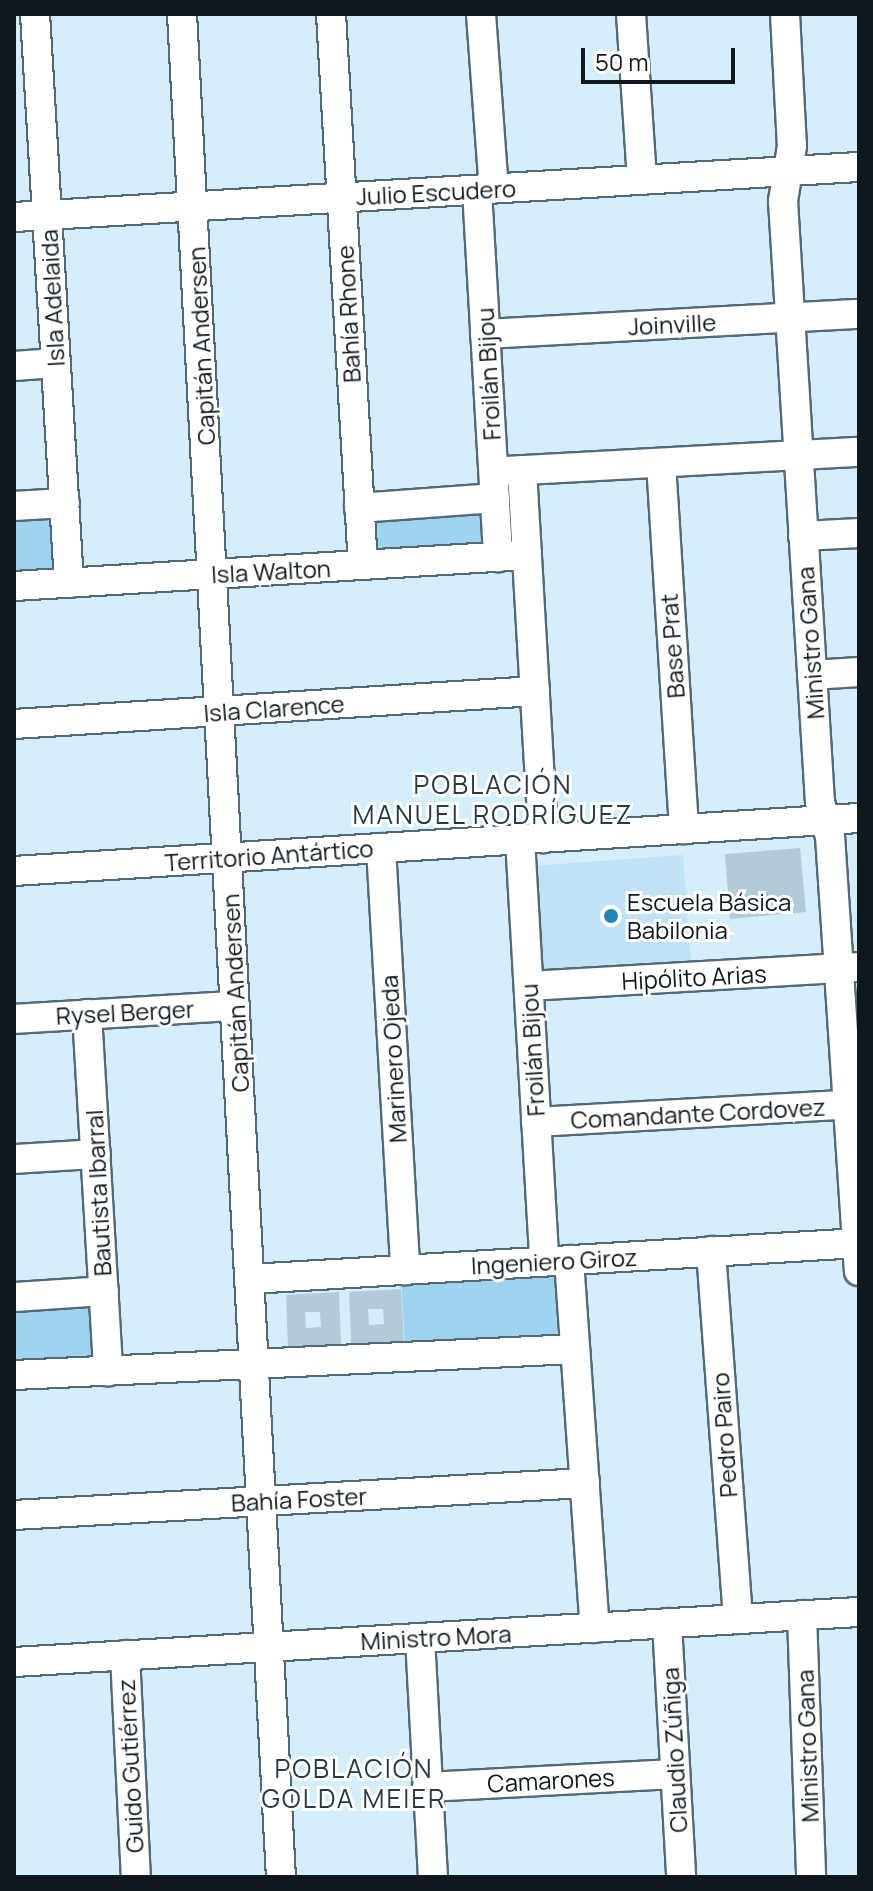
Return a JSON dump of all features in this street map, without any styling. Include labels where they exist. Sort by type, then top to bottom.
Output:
[{"type":"street","name":"Isla Adelaida","points":[[35,14],[69,583]]},
{"type":"street","name":"Capitán Andersen","points":[[182,14],[281,1877]]},
{"type":"street","name":"Bahía Rhone","points":[[331,14],[363,565]]},
{"type":"street","name":"Froilán Bijou","points":[[481,14],[486,189],[485,334],[498,557]]},
{"type":"street","points":[[631,14],[642,180]]},
{"type":"street","name":"Ministro Gana","points":[[785,14],[792,136],[783,201],[812,675],[825,820],[849,968],[859,1271]]},
{"type":"street","name":"Julio Escudero","points":[[14,217],[859,167]]},
{"type":"street","name":"Joinville","points":[[485,334],[859,314]]},
{"type":"street","points":[[14,366],[56,363]]},
{"type":"street","points":[[359,508],[494,485],[522,470],[859,452]]},
{"type":"street","name":"Base Prat","points":[[661,463],[684,829]]},
{"type":"street","name":"Froilán Bijou","points":[[522,470],[535,691],[529,986],[536,1122],[557,1261],[575,1349],[595,1628]]},
{"type":"street","points":[[14,506],[65,503]]},
{"type":"street","points":[[803,536],[859,533]]},
{"type":"street","name":"Isla Walton","points":[[14,586],[527,555]]},
{"type":"street","points":[[812,675],[859,672]]},
{"type":"street","name":"Isla Clarence","points":[[14,724],[535,691]]},
{"type":"street","name":"Territorio Antártico","points":[[14,871],[859,818]]},
{"type":"street","name":"Marinero Ojeda","points":[[381,848],[405,1270]]},
{"type":"street","name":"Hipólito Arias","points":[[529,986],[849,968]]},
{"type":"street","name":"Rysel Berger","points":[[14,1019],[235,1006]]},
{"type":"street","name":"Bautista Ibarral","points":[[87,1014],[108,1371]]},
{"type":"street","name":"Comandante Cordovez","points":[[536,1122],[853,1104]]},
{"type":"street","points":[[14,1159],[96,1154]]},
{"type":"street","name":"Ingeniero Giroz","points":[[250,1279],[858,1243]]},
{"type":"street","name":"Pedro Pairo","points":[[711,1251],[738,1619]]},
{"type":"street","points":[[14,1297],[104,1291]]},
{"type":"street","points":[[14,1375],[575,1349]]},
{"type":"street","name":"Bahía Foster","points":[[14,1515],[585,1483]]},
{"type":"street","name":"Ministro Mora","points":[[14,1662],[859,1612]]},
{"type":"street","name":"Ministro Gana","points":[[802,1615],[811,1877]]},
{"type":"street","name":"Claudio Zúñiga","points":[[667,1623],[681,1877]]},
{"type":"street","points":[[420,1638],[433,1877]]},
{"type":"street","name":"Guido Gutiérrez","points":[[125,1655],[136,1877]]},
{"type":"street","name":"Camarones","points":[[427,1787],[675,1774]]},
{"type":"shaded area","points":[[483,509],[486,549],[375,557],[372,516]]},
{"type":"shaded area","points":[[49,513],[53,573],[14,575],[14,514]]},
{"type":"shaded area","name":"Escuela Básica Babilonia","points":[[683,855],[691,967],[539,978],[531,866]]},
{"type":"shaded area","points":[[554,1270],[558,1342],[405,1348],[401,1279]]},
{"type":"shaded area","points":[[93,1305],[98,1360],[14,1367],[14,1311]]},
{"type":"building","points":[[800,848],[806,912],[730,919],[725,854]]},
{"type":"building","points":[[401,1289],[404,1341],[351,1344],[349,1292]],"holes":[[[368,1309],[383,1309],[384,1324],[369,1325]]]},
{"type":"building","points":[[339,1292],[341,1344],[288,1347],[286,1295]],"holes":[[[305,1312],[320,1312],[321,1327],[306,1328]]]},
{"type":"place","name":"Escuela Básica Babilonia","points":[[611,916]]},
{"type":"district","name":"POBLACIÓN MANUEL RODRÍGUEZ","points":[[493,800]]},
{"type":"district","name":"POBLACIÓN GOLDA MEIER","points":[[354,1784]]}]
